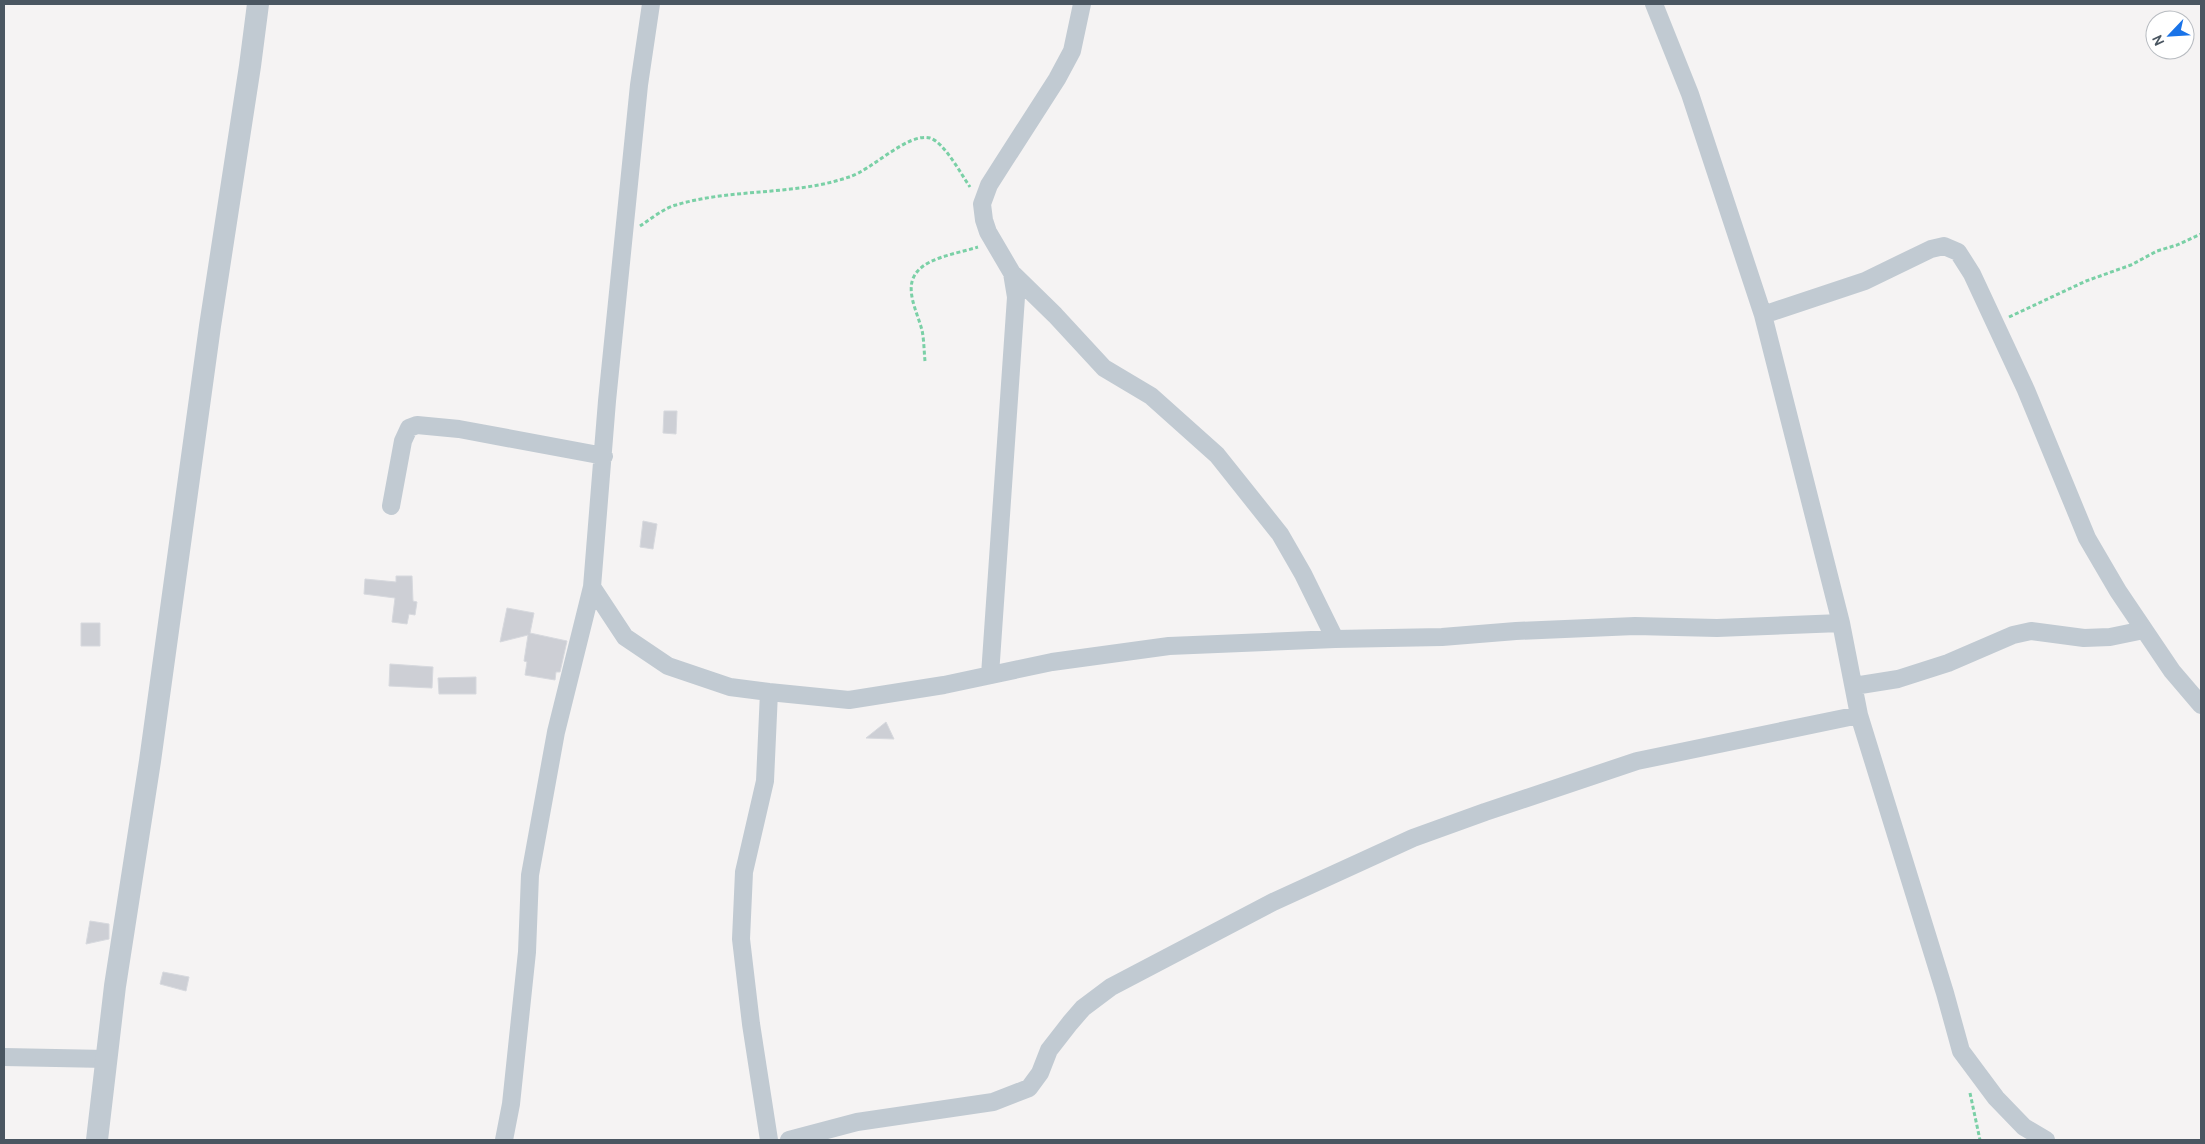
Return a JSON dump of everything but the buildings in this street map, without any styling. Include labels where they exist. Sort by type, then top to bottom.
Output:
[{"type":"street","points":[[97,1140],[115,986],[150,761],[210,326],[258,4]]},
{"type":"street","points":[[504,1140],[511,1104],[527,952],[530,875],[556,732],[592,587],[607,400],[639,85],[651,4]]},
{"type":"street","points":[[1082,4],[1072,51],[990,186],[982,204],[984,220],[993,242],[1012,273],[1055,315],[1104,368],[1151,396],[1217,455],[1280,534],[1303,574],[1335,639]]},
{"type":"street","points":[[1654,4],[1690,94],[1763,315],[1841,623],[1859,715],[1961,1051],[1996,1098],[2013,1116],[2024,1127],[2046,1140]]},
{"type":"street","points":[[1763,315],[1865,281],[1931,249],[1944,246],[1958,252],[1972,274],[2026,390],[2087,538],[2144,630],[2172,671],[2201,705]]},
{"type":"street","points":[[990,675],[1016,297],[1012,273]]},
{"type":"street","points":[[391,506],[403,441],[409,428],[417,425],[460,429],[604,456]]},
{"type":"street","points":[[592,587],[625,637],[668,666],[730,686],[849,700],[944,685],[1052,662],[1169,646],[1335,639],[1442,637],[1516,631],[1635,626],[1717,628],[1841,623]]},
{"type":"street","points":[[1854,686],[1906,676],[1948,662],[2013,635],[2031,631],[2084,638],[2110,637],[2144,630]]},
{"type":"street","points":[[769,692],[765,781],[744,872],[741,939],[751,1024],[769,1140]]},
{"type":"street","points":[[789,1140],[857,1122],[993,1102],[1029,1088],[1040,1073],[1049,1050],[1070,1022],[1083,1008],[1111,987],[1274,902],[1413,838],[1638,761],[1859,715]]},
{"type":"street","points":[[4,1057],[106,1059]]},
{"type":"path","points":[[625,236],[675,205],[713,197],[833,182],[851,177],[871,167],[910,140],[928,137],[939,142],[982,204]]},
{"type":"path","points":[[1995,324],[2086,280],[2131,265],[2157,251],[2177,245],[2201,234]]},
{"type":"path","points":[[925,361],[922,331],[912,300],[910,284],[916,272],[931,262],[993,242]]},
{"type":"path","points":[[1969,1090],[1980,1140]]}]
